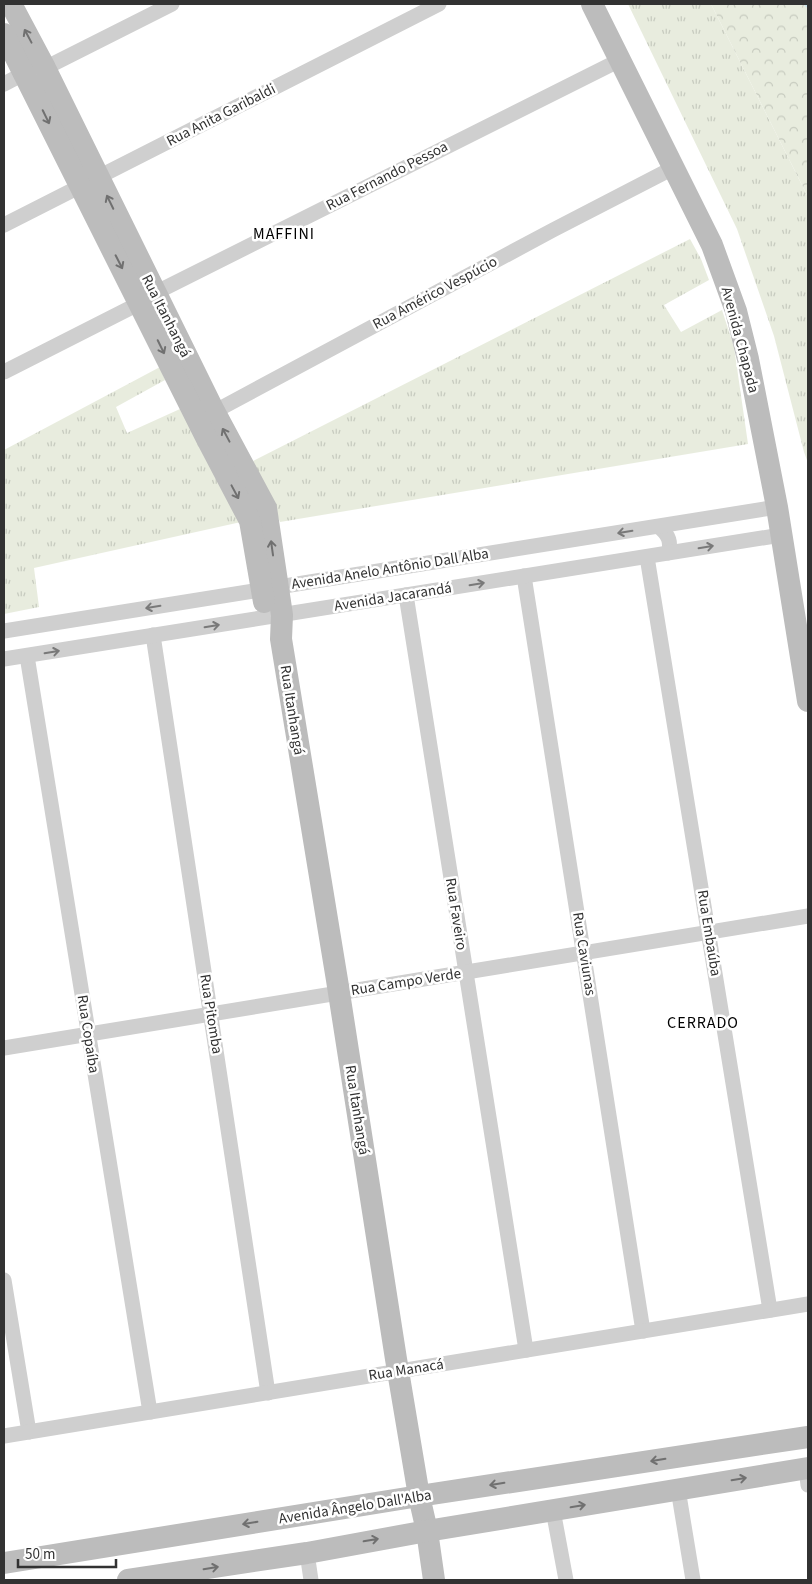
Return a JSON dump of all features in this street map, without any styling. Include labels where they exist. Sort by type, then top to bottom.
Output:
[{"type":"street","name":"Rua Itanhangá","points":[[11,4],[35,70],[206,416],[266,508],[270,588],[274,616],[281,639],[340,993],[398,1372],[434,1580]]},
{"type":"street","points":[[4,84],[172,4]]},
{"type":"street","name":"Rua Anita Garibaldi","points":[[4,226],[439,4]]},
{"type":"street","name":"Avenida Chapada","points":[[592,4],[712,246],[736,311],[748,360],[777,507],[808,701]]},
{"type":"street","name":"Rua Itanhangá","points":[[4,34],[35,70]]},
{"type":"street","name":"Rua Fernando Pessoa","points":[[4,372],[620,60]]},
{"type":"street","name":"Rua Américo Vespúcio","points":[[206,416],[545,234],[673,168]]},
{"type":"street","name":"Avenida Anelo Antônio Dall Alba","points":[[4,631],[777,507]]},
{"type":"street","points":[[659,527],[669,539],[668,553]]},
{"type":"street","name":"Avenida Jacarandá","points":[[4,659],[781,535]]},
{"type":"street","name":"Rua Embaúba","points":[[647,557],[770,1310]]},
{"type":"street","name":"Rua Caviunas","points":[[524,576],[643,1331]]},
{"type":"street","name":"Rua Faveiro","points":[[406,595],[526,1350]]},
{"type":"street","name":"Rua Pitomba","points":[[153,636],[268,1393]]},
{"type":"street","name":"Rua Copaíba","points":[[27,656],[150,1412]]},
{"type":"street","name":"Rua Campo Verde","points":[[4,1048],[808,916]]},
{"type":"street","points":[[4,1280],[29,1432]]},
{"type":"street","name":"Rua Manacá","points":[[4,1436],[808,1304]]},
{"type":"street","name":"Avenida Ângelo Dall'Alba","points":[[4,1563],[419,1496],[808,1437]]},
{"type":"street","points":[[128,1580],[180,1577],[426,1530],[678,1489],[807,1474]]},
{"type":"street","points":[[678,1489],[693,1580]]},
{"type":"street","points":[[553,1510],[566,1580]]},
{"type":"street","points":[[307,1553],[311,1580]]},
{"type":"green space","points":[[628,4],[711,4],[808,197],[808,463],[774,336],[737,229]]},
{"type":"green space","points":[[711,4],[808,4],[808,197]]},
{"type":"green space","points":[[690,239],[701,259],[709,280],[664,305],[681,332],[722,310],[734,347],[748,444],[280,522],[253,461]]},
{"type":"green space","points":[[160,367],[165,380],[116,407],[127,433],[180,409],[241,522],[34,568],[39,607],[4,614],[4,450]]},
{"type":"district","name":"MAFFINI","points":[[284,234]]},
{"type":"district","name":"CERRADO","points":[[703,1023]]}]
